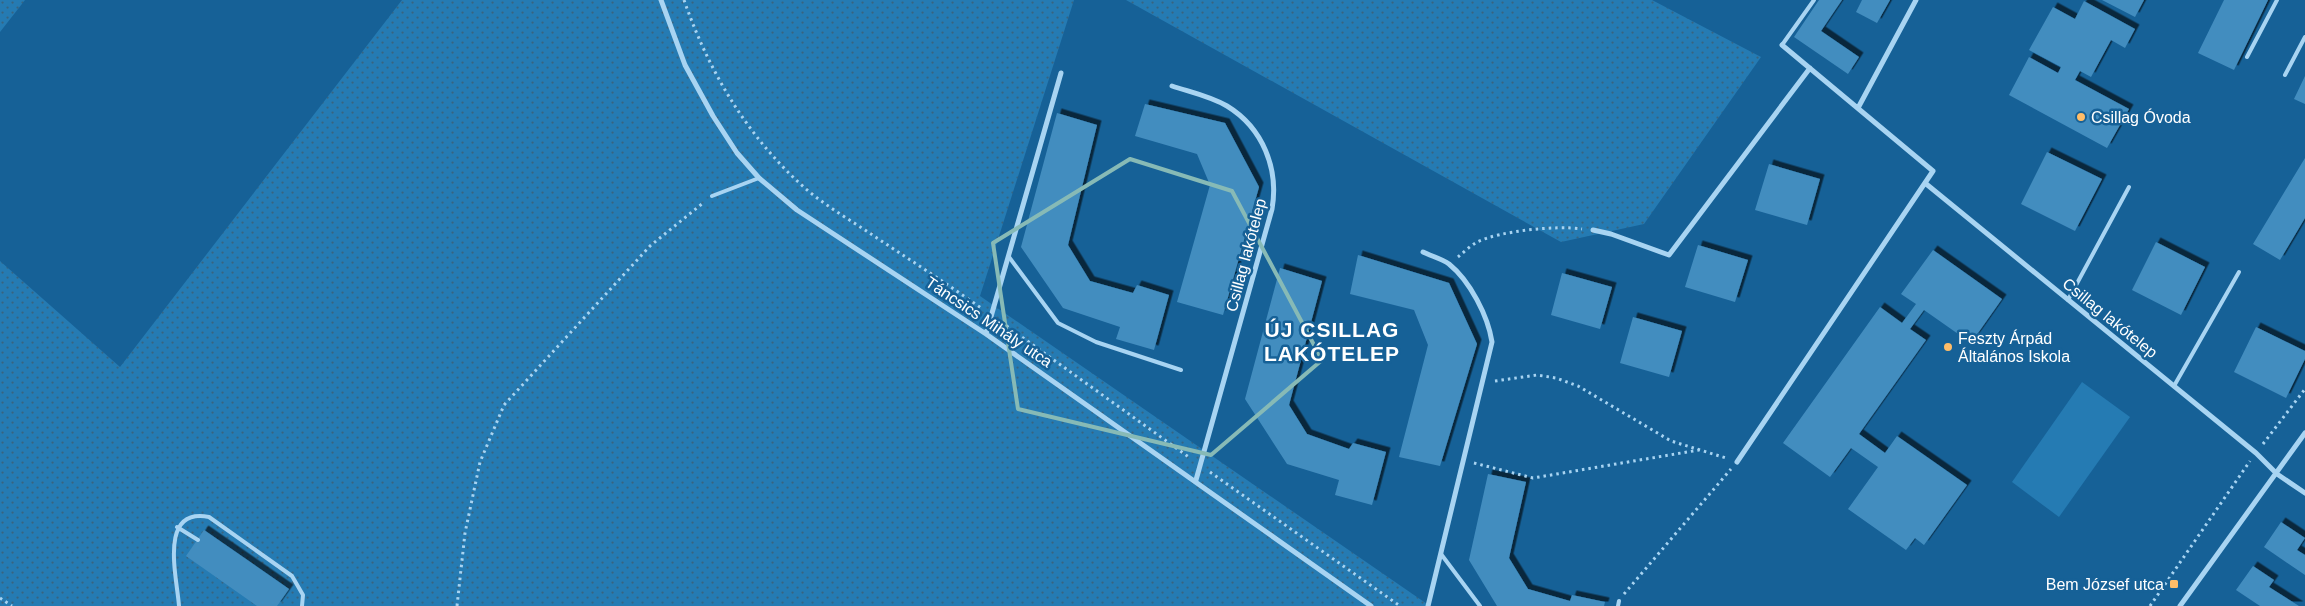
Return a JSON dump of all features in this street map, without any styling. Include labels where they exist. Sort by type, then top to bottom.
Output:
[{"type":"street","name":"Táncsics Mihály utca","points":[[661,0],[670,30],[699,94],[738,153],[759,178],[797,210],[986,334],[1196,480],[1371,606]]},
{"type":"street","points":[[1858,108],[1916,0]]},
{"type":"street","points":[[1737,462],[1933,171],[1782,45]]},
{"type":"street","points":[[1592,230],[1610,234],[1669,255],[1810,68]]},
{"type":"street","points":[[986,334],[1062,73]]},
{"type":"street","name":"Csillag lakótelep","points":[[1172,86],[1213,99],[1227,106],[1256,132],[1266,149],[1272,165],[1275,192],[1270,219],[1196,480]]},
{"type":"street","name":"Csillag lakótelep","points":[[1925,183],[2256,453],[2277,474],[2305,493]]},
{"type":"street","points":[[1424,252],[1449,264],[1475,294],[1490,325],[1492,342],[1428,606]]},
{"type":"street","points":[[2180,606],[2305,433]]},
{"type":"lane","points":[[1782,45],[1814,0]]},
{"type":"lane","points":[[2248,56],[2277,0]]},
{"type":"lane","points":[[2285,75],[2305,37]]},
{"type":"lane","points":[[712,196],[759,178]]},
{"type":"lane","points":[[2068,300],[2129,187]]},
{"type":"lane","points":[[1009,256],[1058,324],[1096,342],[1181,370]]},
{"type":"lane","points":[[2174,386],[2239,272]]},
{"type":"lane","points":[[179,606],[174,543],[178,527],[182,522],[200,515],[209,517],[292,576],[303,595],[302,606]]},
{"type":"lane","points":[[178,527],[198,540]]},
{"type":"lane","points":[[1441,554],[1480,606]]},
{"type":"lane","points":[[1618,606],[1619,600]]},
{"type":"path","points":[[684,0],[706,56],[730,99],[746,125],[773,156],[813,194],[992,315]]},
{"type":"path","points":[[457,606],[465,534],[480,462],[504,406],[650,246],[712,196]]},
{"type":"path","points":[[1449,264],[1475,243],[1498,235],[1570,227],[1592,230]]},
{"type":"path","points":[[1482,384],[1537,375],[1556,378],[1578,386],[1671,441],[1737,462],[1619,600]]},
{"type":"path","points":[[2150,606],[2256,453],[2305,389]]},
{"type":"path","points":[[1464,460],[1532,478],[1699,450]]},
{"type":"path","points":[[0,598],[12,606]]},
{"type":"highlighted area","points":[[1130,159],[1232,191],[1322,360],[1211,455],[1018,409],[993,243]]},
{"type":"shaded area","points":[[0,0],[25,0],[0,32]]},
{"type":"shaded area","points":[[402,0],[1074,0],[980,296],[1430,606],[0,606],[0,261],[120,367]]},
{"type":"shaded area","points":[[1126,0],[1652,0],[1761,57],[1644,224],[1561,242]]},
{"type":"shaded area","points":[[2082,382],[2130,417],[2059,517],[2012,482]]},
{"type":"building","points":[[1819,0],[1842,0],[1821,31],[1859,57],[1848,74],[1794,37]]},
{"type":"building","points":[[1862,0],[1890,0],[1877,23],[1856,12]]},
{"type":"building","points":[[2102,0],[2144,0],[2135,17]]},
{"type":"building","points":[[2224,0],[2268,0],[2234,70],[2198,53]]},
{"type":"building","points":[[2084,1],[2135,29],[2125,48],[2111,40],[2091,77],[2080,71],[2075,80],[2129,109],[2107,148],[2009,95],[2029,57],[2058,73],[2061,67],[2029,50],[2053,7],[2075,19]]},
{"type":"building","points":[[2305,76],[2305,104],[2294,99]]},
{"type":"building","points":[[1145,104],[1225,123],[1259,187],[1223,315],[1177,302],[1210,185],[1197,154],[1135,136]]},
{"type":"building","points":[[1057,113],[1097,125],[1068,245],[1090,281],[1133,293],[1137,285],[1169,295],[1154,350],[1116,339],[1120,327],[1063,308],[1021,247]]},
{"type":"building","points":[[2047,152],[2102,179],[2075,231],[2021,204]]},
{"type":"building","points":[[2305,158],[2305,218],[2280,260],[2253,244]]},
{"type":"building","points":[[1769,164],[1820,179],[1807,225],[1755,210]]},
{"type":"building","points":[[2156,242],[2205,267],[2181,315],[2132,290]]},
{"type":"building","points":[[1698,245],[1748,260],[1735,302],[1685,287]]},
{"type":"building","points":[[1933,250],[2002,299],[1971,343],[1924,310],[1910,329],[1926,340],[1859,434],[1885,453],[1897,436],[1967,485],[1924,545],[1915,538],[1906,550],[1848,509],[1878,467],[1851,448],[1830,477],[1783,443],[1880,307],[1902,323],[1916,304],[1901,294]]},
{"type":"building","points":[[1358,255],[1449,283],[1477,344],[1440,466],[1399,457],[1428,345],[1414,310],[1350,294]]},
{"type":"building","points":[[1280,268],[1322,281],[1289,405],[1307,434],[1349,449],[1353,443],[1386,452],[1372,505],[1335,495],[1339,480],[1287,464],[1245,399]]},
{"type":"building","points":[[1562,273],[1612,287],[1600,329],[1551,315]]},
{"type":"building","points":[[1633,317],[1682,331],[1669,377],[1620,363]]},
{"type":"building","points":[[2256,327],[2305,351],[2305,359],[2286,398],[2234,372]]},
{"type":"building","points":[[1488,474],[1526,482],[1509,558],[1528,589],[1570,601],[1572,595],[1605,602],[1604,606],[1497,606],[1469,560]]},
{"type":"building","points":[[2281,522],[2305,538],[2297,550],[2305,555],[2305,575],[2264,547]]},
{"type":"building","points":[[204,530],[289,589],[277,606],[257,606],[186,556]]},
{"type":"building","points":[[2253,566],[2274,580],[2269,587],[2299,606],[2260,606],[2236,590]]},
{"type":"place","name":"Csillag Óvoda","points":[[2081,117]]},
{"type":"place","name":"Feszty Árpád Általános Iskola","points":[[1948,347]]},
{"type":"place","name":"Bem József utca","points":[[2174,584]]},
{"type":"district","name":"ÚJ CSILLAG LAKÓTELEP","points":[[1332,341]]}]
